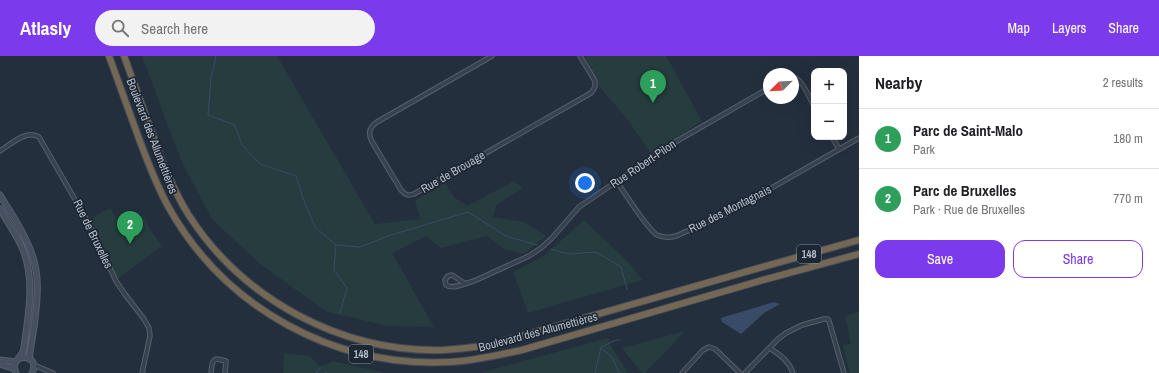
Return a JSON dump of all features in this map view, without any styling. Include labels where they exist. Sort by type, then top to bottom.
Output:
[{"type":"highway","name":"Boulevard des Allumettières","points":[[109,56],[157,186],[174,217],[194,246],[224,279],[252,302],[279,320],[299,331],[332,345],[367,355],[413,362],[452,362],[482,359],[522,350],[762,280],[859,254]]},
{"type":"highway","name":"Boulevard des Allumettières","points":[[124,56],[167,173],[181,202],[199,230],[225,261],[242,278],[260,292],[301,318],[341,334],[385,345],[419,349],[445,350],[490,345],[859,240]]},
{"type":"highway","points":[[759,268],[762,280]]},
{"type":"main road","points":[[0,195],[26,239],[36,267],[37,297],[29,358]]},
{"type":"main road","points":[[0,209],[26,259],[30,294],[23,352],[17,360],[16,371],[0,364]]},
{"type":"main road","points":[[0,360],[17,360],[25,357],[29,358],[34,365],[32,373]]},
{"type":"street","name":"Rue de Brouage","points":[[492,56],[377,122],[371,127],[369,133],[371,140],[401,190],[408,196],[414,194],[591,93],[595,87],[595,81],[580,56]]},
{"type":"street","points":[[799,81],[813,104]]},
{"type":"street","name":"Rue Robert-Pilon","points":[[464,283],[452,275],[448,276],[445,280],[446,285],[449,287],[456,287],[464,283],[474,281],[529,256],[552,239],[579,207],[670,145],[763,91]]},
{"type":"street","name":"Rue de Bruxelles","points":[[0,151],[28,134],[39,137],[88,222],[116,282],[149,328],[150,336],[142,373]]},
{"type":"street","name":"Rue des Montagnais","points":[[617,182],[655,234],[668,238],[676,236],[726,214],[859,138]]},
{"type":"street","points":[[834,140],[839,149]]},
{"type":"street","points":[[745,373],[783,335],[808,323],[828,319],[844,373]]},
{"type":"street","points":[[682,373],[703,350],[709,347],[715,348],[740,373]]},
{"type":"street","points":[[770,348],[787,362],[793,373]]},
{"type":"street","points":[[211,373],[212,363],[217,359],[226,361],[225,373]]},
{"type":"street","points":[[34,365],[53,373]]},
{"type":"green space","points":[[142,56],[277,56],[375,224],[420,219],[415,200],[445,183],[454,197],[467,206],[514,181],[523,188],[496,205],[493,217],[524,222],[546,236],[524,254],[504,249],[487,236],[441,248],[426,236],[392,253],[434,327],[388,326],[327,312],[260,264],[212,219],[180,158]]},
{"type":"green space","points":[[666,56],[702,121],[651,154],[628,120],[599,86],[585,57]]},
{"type":"green space","points":[[110,208],[122,227],[144,215],[149,228],[162,246],[117,279],[108,262],[90,219]]},
{"type":"green space","points":[[584,220],[631,265],[642,280],[528,313],[513,272],[545,255]]},
{"type":"green space","points":[[859,311],[859,373],[850,373],[843,346],[851,344],[845,316]]},
{"type":"green space","points":[[685,331],[645,373],[642,373],[622,348]]},
{"type":"green space","points":[[608,338],[610,344],[628,373],[480,373]]},
{"type":"green space","points":[[284,353],[309,356],[320,366],[328,364],[332,361],[386,373],[283,373]]},
{"type":"water","points":[[774,302],[780,304],[764,313],[741,334],[722,322],[721,318]]},
{"type":"waterway","points":[[215,56],[211,78],[208,115],[235,125],[242,145],[260,164],[296,176],[315,227],[336,245],[334,270],[347,288],[340,313]]},
{"type":"waterway","points":[[336,245],[360,247],[391,235],[468,212],[506,236],[537,245]]},
{"type":"waterway","points":[[551,249],[569,254],[596,252],[621,267],[627,289]]},
{"type":"waterway","points":[[595,373],[601,347],[616,340],[620,340]]},
{"type":"waterway","points":[[601,348],[612,357],[619,373]]},
{"type":"waterway","points":[[316,373],[320,368]]},
{"type":"place","name":"Parc de Saint-Malo","points":[[653,103]]},
{"type":"place","name":"Parc de Bruxelles","points":[[130,244]]}]
